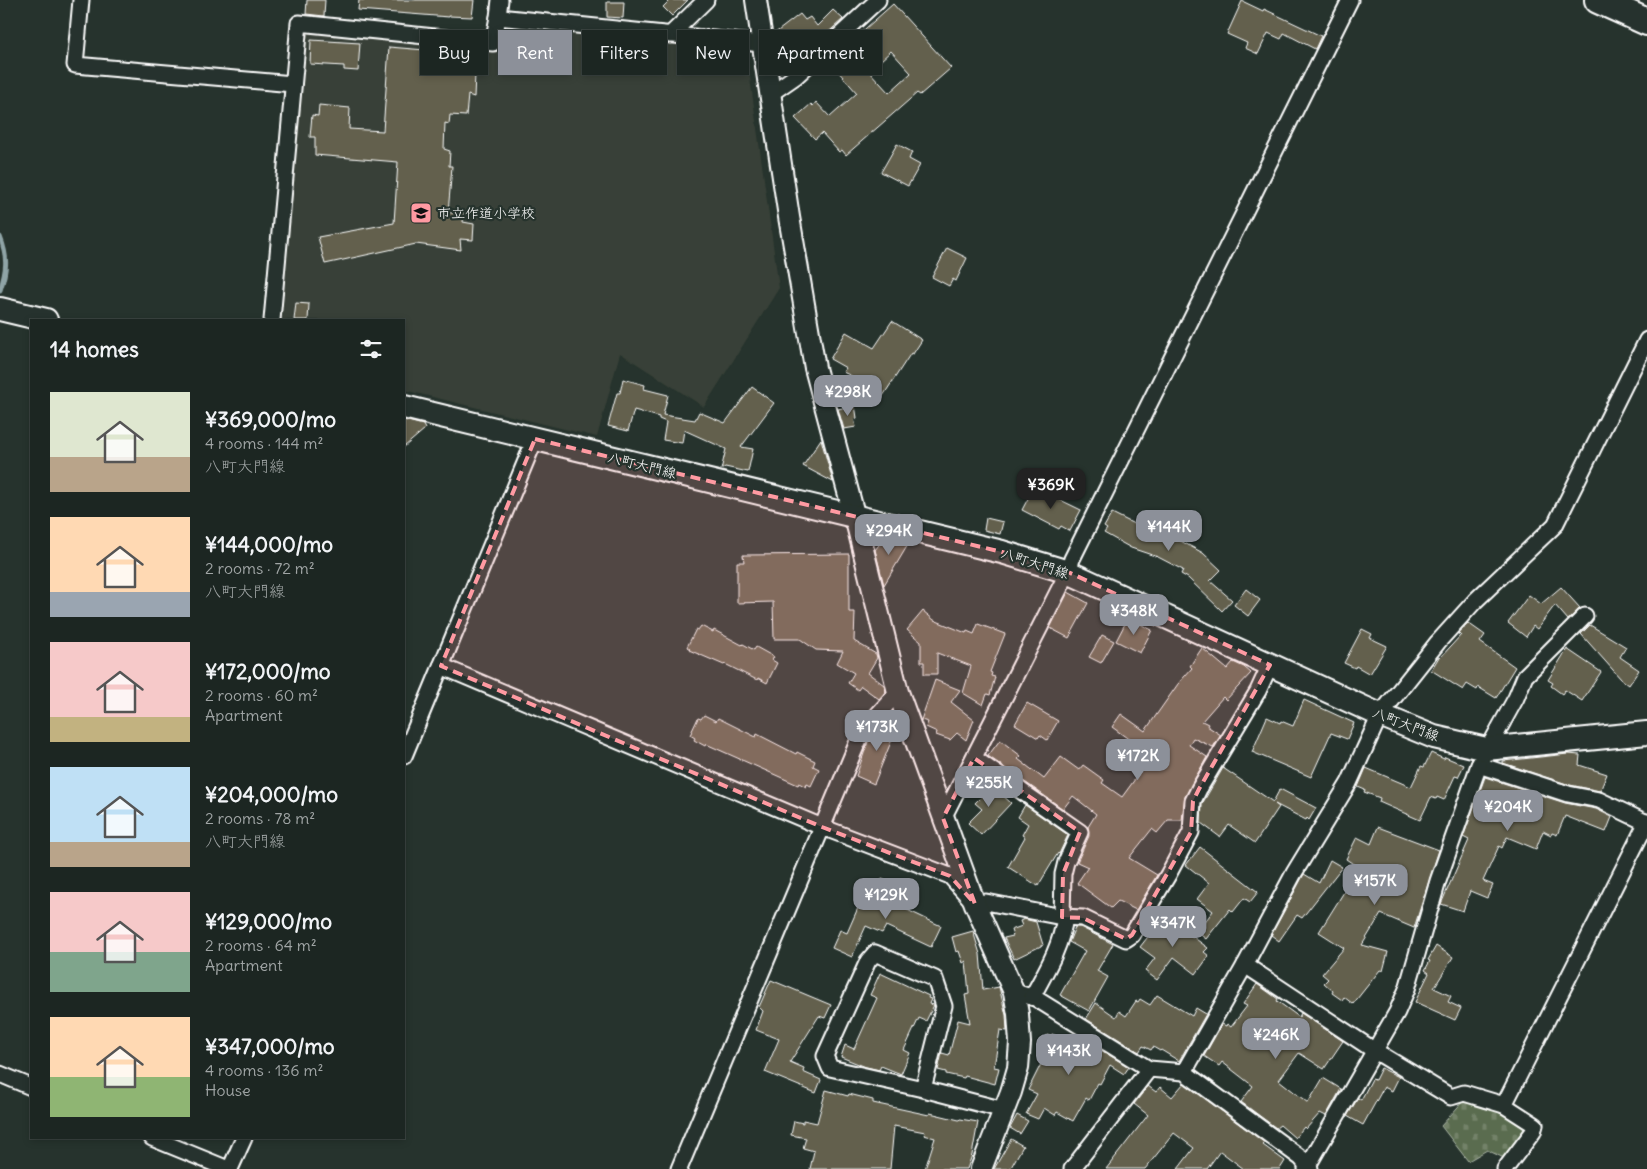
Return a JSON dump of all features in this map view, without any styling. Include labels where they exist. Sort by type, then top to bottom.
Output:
[{"type":"highway","points":[[1598,0],[1647,22]]},
{"type":"main road","points":[[0,308],[42,319]]},
{"type":"main road","name":"八町大門線","points":[[405,407],[1002,552],[1068,572],[1270,665],[1483,757],[1647,733]]},
{"type":"street","points":[[80,0],[75,66],[293,84]]},
{"type":"street","points":[[272,319],[298,23],[493,43],[500,0]]},
{"type":"street","points":[[670,35],[706,0]]},
{"type":"street","points":[[756,0],[760,30]]},
{"type":"street","points":[[770,94],[796,76],[878,0]]},
{"type":"street","points":[[944,818],[1068,572],[1072,559],[1350,0]]},
{"type":"street","points":[[498,17],[759,44]]},
{"type":"street","points":[[767,75],[815,368],[898,692],[975,904],[1023,995],[1149,1069],[1184,1072],[1301,1158],[1307,1168],[1397,1012],[1407,989],[1438,881],[1483,757],[1526,676],[1585,616]]},
{"type":"street","points":[[1184,1072],[1245,965],[1294,873],[1349,783],[1380,714],[1438,642],[1476,601],[1555,525],[1647,340]]},
{"type":"street","points":[[405,754],[535,439]]},
{"type":"street","points":[[975,904],[986,902],[1063,917],[1083,918],[1126,939],[1132,936],[1191,832],[1193,801],[1258,692],[1270,665]]},
{"type":"street","points":[[441,666],[822,827],[950,876],[975,904]]},
{"type":"street","points":[[679,1169],[862,732],[898,692]]},
{"type":"street","points":[[1483,757],[1560,792],[1599,800],[1647,823],[1504,1105]]},
{"type":"street","points":[[974,758],[1080,832],[1066,862],[1063,874],[1062,933],[1058,946],[1023,995],[1018,1014],[1020,1043],[1014,1084],[981,1169]]},
{"type":"street","points":[[923,1089],[944,1006],[935,979],[875,953],[868,962],[825,1056],[830,1068],[1004,1110]]},
{"type":"street","points":[[1245,965],[1375,1051],[1451,1097],[1464,1093],[1504,1105],[1534,1125],[1533,1132],[1505,1169]]},
{"type":"street","points":[[1072,1169],[1149,1069]]},
{"type":"street","points":[[0,1074],[30,1087]]},
{"type":"street","points":[[154,1139],[229,1169],[244,1139]]},
{"type":"highlighted area","points":[[535,439],[1002,552],[1068,572],[1270,665],[1193,801],[1191,832],[1132,935],[1126,939],[1083,918],[1062,917],[1063,874],[1080,832],[974,758],[943,818],[975,904],[950,876],[822,827],[441,666]]},
{"type":"shaded area","points":[[505,28],[528,30],[505,30]]},
{"type":"shaded area","points":[[306,30],[420,43],[420,75],[488,75],[488,50],[498,51],[498,75],[572,75],[572,34],[582,35],[582,75],[667,75],[667,42],[677,43],[677,75],[749,75],[749,71],[779,288],[704,407],[620,353],[597,437],[405,390],[405,319],[280,319]]},
{"type":"green space","points":[[1465,1099],[1494,1109],[1528,1130],[1506,1159],[1487,1150],[1468,1161],[1441,1126]]},
{"type":"building","points":[[307,0],[325,0],[324,16],[306,14]]},
{"type":"building","points":[[359,0],[474,0],[472,17],[449,17],[358,10]]},
{"type":"building","points":[[670,0],[688,0],[672,16],[663,7]]},
{"type":"building","points":[[1242,1],[1263,11],[1264,9],[1321,36],[1315,49],[1284,33],[1281,39],[1268,33],[1258,54],[1245,48],[1247,43],[1227,34]]},
{"type":"building","points":[[607,2],[624,2],[623,18],[607,17]]},
{"type":"building","points":[[893,4],[951,68],[920,95],[917,93],[846,155],[842,150],[839,152],[822,133],[815,139],[795,118],[816,102],[830,117],[857,93],[841,75],[873,75],[889,93],[911,73],[891,51],[882,59],[882,30],[864,30]]},
{"type":"building","points":[[833,10],[843,19],[831,30],[779,30],[800,14],[805,20],[810,17],[817,26]]},
{"type":"building","points":[[311,40],[360,43],[358,71],[344,70],[344,66],[310,64]]},
{"type":"building","points":[[389,47],[420,50],[420,75],[475,75],[474,97],[468,95],[466,116],[450,115],[449,124],[445,123],[444,149],[450,151],[449,166],[452,166],[448,213],[464,212],[463,222],[474,224],[473,240],[460,239],[461,250],[416,244],[325,264],[318,237],[394,223],[398,162],[315,155],[315,137],[310,137],[312,115],[318,116],[319,105],[350,108],[349,129],[383,131]]},
{"type":"building","points":[[897,144],[912,152],[909,159],[920,165],[908,186],[881,172]]},
{"type":"building","points":[[947,248],[967,258],[956,281],[953,279],[949,286],[932,277]]},
{"type":"building","points":[[296,303],[309,304],[308,319],[294,319]]},
{"type":"building","points":[[892,321],[922,340],[913,354],[911,353],[881,399],[857,384],[860,380],[843,372],[846,368],[830,359],[846,332],[874,348]]},
{"type":"building","points":[[623,379],[645,385],[644,389],[668,395],[663,415],[695,420],[699,412],[725,423],[752,387],[774,403],[741,447],[753,449],[748,472],[725,467],[721,470],[726,449],[684,430],[682,443],[663,440],[666,422],[659,419],[659,417],[634,410],[628,431],[608,426]]},
{"type":"building","points":[[855,405],[857,418],[854,419],[856,427],[844,429],[838,409]]},
{"type":"building","points":[[405,420],[423,425],[425,429],[405,446]]},
{"type":"building","points":[[821,439],[833,482],[803,466]]},
{"type":"building","points":[[1034,487],[1081,510],[1070,531],[1061,526],[1059,529],[1022,510]]},
{"type":"building","points":[[1112,513],[1138,526],[1141,515],[1166,524],[1167,521],[1181,526],[1177,539],[1203,553],[1221,570],[1210,581],[1232,600],[1222,611],[1188,578],[1181,574],[1183,570],[1158,557],[1131,548],[1104,533],[1107,529],[1104,527]]},
{"type":"building","points":[[986,518],[1003,522],[1000,534],[984,530]]},
{"type":"building","points":[[885,537],[909,543],[884,585],[875,550]]},
{"type":"building","points":[[849,554],[849,612],[855,612],[854,641],[876,654],[877,658],[868,673],[884,685],[886,691],[879,699],[861,686],[858,690],[848,683],[854,673],[837,663],[843,651],[816,650],[800,639],[774,639],[773,602],[737,603],[737,562],[744,562],[743,555]]},
{"type":"building","points":[[1561,587],[1580,608],[1568,620],[1555,605],[1537,629],[1533,626],[1526,637],[1508,623],[1529,595],[1541,604]]},
{"type":"building","points":[[1246,589],[1260,600],[1248,616],[1234,605]]},
{"type":"building","points":[[1068,592],[1088,603],[1069,638],[1050,628]]},
{"type":"building","points":[[923,611],[934,620],[966,633],[967,631],[974,634],[978,624],[1005,634],[990,672],[992,673],[991,676],[995,677],[990,695],[987,694],[983,705],[963,693],[971,666],[937,653],[937,674],[924,674],[924,662],[921,662],[921,642],[907,630]]},
{"type":"building","points":[[1128,618],[1152,630],[1140,653],[1116,641]]},
{"type":"building","points":[[1468,623],[1485,635],[1480,642],[1515,667],[1496,698],[1478,687],[1477,690],[1467,684],[1463,690],[1431,670],[1439,657],[1461,635],[1458,634]]},
{"type":"building","points":[[1590,625],[1626,647],[1620,657],[1639,670],[1629,685],[1621,679],[1581,634]]},
{"type":"building","points":[[701,626],[713,632],[714,630],[754,650],[756,647],[774,657],[772,660],[777,663],[767,683],[689,650],[687,647],[696,629],[698,630]]},
{"type":"building","points":[[1362,629],[1372,634],[1370,638],[1387,646],[1370,674],[1356,666],[1355,668],[1344,663]]},
{"type":"building","points":[[1102,635],[1114,641],[1101,663],[1089,657]]},
{"type":"building","points":[[1202,648],[1227,669],[1233,662],[1251,673],[1226,700],[1223,697],[1202,721],[1221,735],[1213,747],[1193,738],[1189,745],[1207,757],[1185,797],[1182,820],[1168,820],[1157,833],[1152,829],[1129,858],[1157,875],[1136,910],[1118,901],[1111,908],[1077,883],[1088,867],[1077,862],[1089,836],[1088,827],[1096,814],[1073,796],[1063,809],[988,756],[1000,740],[1021,756],[1018,759],[1044,779],[1061,757],[1079,770],[1083,765],[1104,780],[1102,783],[1122,797],[1141,771],[1131,760],[1133,758],[1130,756],[1138,746],[1112,727],[1121,714],[1145,731],[1178,684],[1192,668],[1190,666]]},
{"type":"building","points":[[1567,649],[1601,672],[1582,701],[1565,690],[1562,694],[1551,686],[1553,683],[1548,680]]},
{"type":"building","points":[[935,680],[960,690],[951,702],[974,720],[966,740],[957,733],[950,740],[936,735],[937,732],[926,727],[928,722],[921,720]]},
{"type":"building","points":[[1304,700],[1354,723],[1347,739],[1331,733],[1311,777],[1252,752],[1267,717],[1293,726]]},
{"type":"building","points":[[1027,703],[1058,721],[1047,740],[1040,735],[1038,738],[1015,724]]},
{"type":"building","points":[[704,715],[716,721],[718,718],[756,737],[757,734],[796,754],[797,752],[815,761],[813,766],[819,769],[811,786],[807,784],[806,787],[799,783],[798,785],[694,740],[695,738],[690,735],[698,718],[701,719]]},
{"type":"building","points":[[895,720],[899,731],[895,732],[874,784],[856,776],[869,739],[873,740],[877,729],[882,724]]},
{"type":"building","points":[[1431,753],[1464,765],[1458,777],[1455,776],[1444,800],[1431,797],[1420,820],[1379,802],[1380,798],[1364,792],[1365,790],[1358,787],[1366,768],[1411,787],[1421,766],[1424,767]]},
{"type":"building","points":[[1568,754],[1580,755],[1579,765],[1607,774],[1600,791],[1570,785],[1503,763],[1503,761]]},
{"type":"building","points":[[1223,768],[1273,802],[1280,789],[1316,808],[1309,820],[1307,818],[1306,820],[1275,804],[1279,807],[1255,843],[1229,825],[1220,837],[1201,823],[1202,804]]},
{"type":"building","points":[[1485,777],[1565,803],[1596,809],[1612,817],[1606,832],[1565,816],[1557,835],[1552,833],[1551,835],[1543,831],[1536,849],[1507,837],[1502,848],[1499,846],[1483,881],[1493,885],[1487,898],[1470,891],[1463,911],[1441,904],[1469,840],[1463,837]]},
{"type":"building","points":[[987,781],[1011,803],[981,835],[968,823],[982,809],[975,803],[982,796],[977,792]]},
{"type":"building","points":[[1025,805],[1068,835],[1059,854],[1038,886],[1008,867],[1025,837],[1022,835],[1028,824],[1018,817]]},
{"type":"building","points":[[1378,827],[1439,850],[1414,928],[1381,914],[1362,945],[1388,952],[1383,971],[1380,970],[1353,1004],[1344,997],[1342,1000],[1332,993],[1333,991],[1324,983],[1328,979],[1322,974],[1344,948],[1319,932],[1359,868],[1346,859],[1357,837],[1371,844]]},
{"type":"building","points":[[1200,847],[1258,892],[1250,902],[1244,898],[1233,912],[1230,909],[1206,939],[1197,932],[1213,911],[1197,899],[1209,883],[1186,865]]},
{"type":"building","points":[[1330,860],[1342,867],[1302,918],[1297,915],[1279,941],[1271,935],[1304,874],[1319,883]]},
{"type":"building","points":[[882,879],[907,890],[899,906],[941,926],[931,947],[886,926],[882,933],[866,926],[852,957],[832,948],[840,930],[847,933],[861,901],[871,905]]},
{"type":"building","points":[[1173,916],[1188,927],[1185,931],[1208,948],[1204,952],[1209,956],[1196,974],[1174,957],[1157,980],[1145,971],[1155,958],[1140,947],[1161,920],[1167,924]]},
{"type":"building","points":[[1024,919],[1036,922],[1043,945],[1014,959],[1004,938],[1013,936],[1011,930],[1022,926],[1020,921]]},
{"type":"building","points":[[1075,927],[1080,927],[1113,944],[1097,971],[1108,977],[1089,1011],[1060,995],[1085,951],[1069,942]]},
{"type":"building","points":[[973,931],[980,954],[983,990],[999,987],[1006,1015],[1007,1031],[1000,1030],[994,1067],[999,1068],[995,1084],[965,1076],[964,1078],[946,1074],[946,1072],[938,1070],[942,1053],[949,1055],[958,1020],[970,1023],[965,995],[969,994],[966,961],[963,963],[959,951],[956,952],[952,937]]},
{"type":"building","points":[[1436,946],[1453,957],[1434,988],[1451,996],[1448,1002],[1461,1008],[1455,1020],[1415,1002],[1429,973],[1425,970]]},
{"type":"building","points":[[880,973],[929,996],[928,998],[931,999],[929,1004],[934,1005],[926,1021],[919,1018],[904,1050],[910,1053],[901,1074],[881,1066],[879,1070],[866,1067],[841,1057],[845,1045],[854,1049],[877,998],[870,995]]},
{"type":"building","points":[[771,980],[831,1005],[825,1018],[819,1016],[790,1062],[804,1068],[803,1072],[821,1080],[816,1093],[765,1072],[779,1039],[756,1030],[763,1011],[759,1007]]},
{"type":"building","points":[[1257,984],[1299,1017],[1301,1013],[1343,1041],[1324,1069],[1299,1053],[1279,1080],[1308,1103],[1323,1078],[1341,1089],[1326,1116],[1320,1113],[1295,1138],[1280,1125],[1276,1128],[1241,1102],[1253,1086],[1222,1062],[1219,1066],[1204,1056],[1222,1024],[1226,1026],[1227,1024],[1231,1027],[1247,1006],[1243,1004]]},
{"type":"building","points":[[1157,995],[1192,1016],[1196,1008],[1206,1014],[1179,1061],[1153,1047],[1151,1050],[1143,1046],[1139,1052],[1086,1019],[1096,1003],[1116,1017],[1119,1011],[1126,1016],[1136,1001],[1138,1002],[1140,999],[1150,1005]]},
{"type":"building","points":[[1052,1034],[1082,1046],[1086,1041],[1129,1067],[1124,1074],[1110,1065],[1100,1084],[1098,1083],[1089,1100],[1086,1098],[1073,1121],[1057,1112],[1055,1115],[1044,1108],[1038,1119],[1026,1114],[1037,1094],[1028,1090],[1047,1052],[1040,1049],[1047,1035],[1050,1036]]},
{"type":"building","points":[[1381,1068],[1399,1077],[1392,1091],[1384,1087],[1363,1125],[1347,1116],[1358,1098],[1361,1100],[1372,1079],[1375,1080]]},
{"type":"building","points":[[1184,1083],[1265,1143],[1263,1145],[1285,1161],[1280,1169],[1244,1169],[1220,1151],[1207,1169],[1178,1169],[1194,1148],[1174,1133],[1145,1169],[1106,1169],[1148,1115],[1134,1104],[1148,1086],[1156,1092],[1160,1087],[1172,1097]]},
{"type":"building","points":[[826,1090],[873,1100],[873,1103],[929,1115],[930,1113],[959,1120],[978,1122],[972,1155],[967,1169],[925,1169],[935,1138],[924,1135],[925,1132],[894,1126],[890,1169],[810,1169],[814,1151],[803,1148],[806,1138],[791,1135],[794,1121],[803,1123],[803,1120],[817,1123]]},
{"type":"building","points":[[1017,1115],[1028,1121],[1020,1134],[1010,1128]]},
{"type":"building","points":[[1011,1139],[1023,1146],[1010,1169],[994,1169]]},
{"type":"waterway","points":[[0,237],[6,264],[0,290]]},
{"type":"place","name":"市立作道小学校","points":[[421,213]]}]
